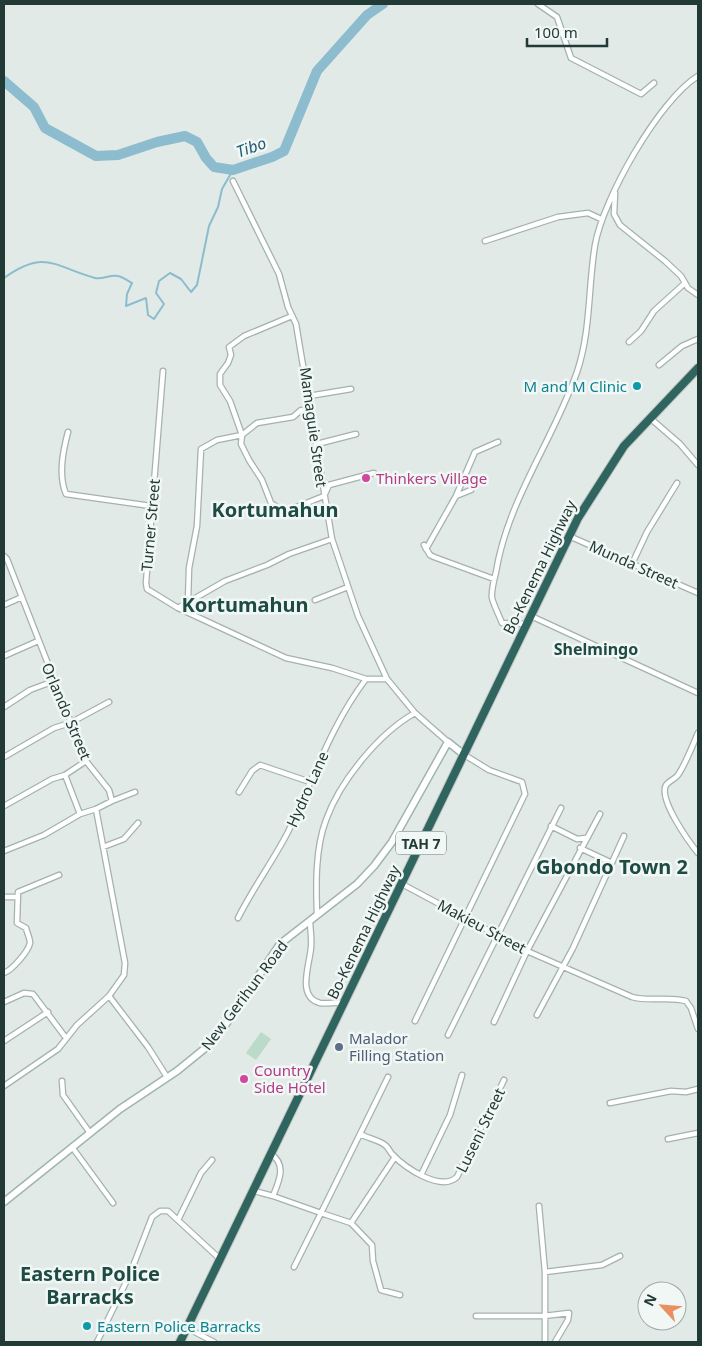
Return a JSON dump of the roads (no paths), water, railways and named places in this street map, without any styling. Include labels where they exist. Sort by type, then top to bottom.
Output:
[{"type":"highway","name":"Bo-Kenema Highway","points":[[180,1342],[254,1192],[463,754],[589,498],[624,446],[698,368]]},
{"type":"street","points":[[538,4],[557,17],[572,58],[641,94],[654,83]]},
{"type":"street","points":[[527,624],[502,623],[492,597],[494,579],[512,510],[550,434],[577,370],[588,328],[595,244],[601,219],[653,124],[686,84],[698,76]]},
{"type":"street","name":"Mamaguie Street","points":[[233,181],[279,274],[296,324],[303,351],[332,539],[373,653],[387,679],[415,712],[448,742]]},
{"type":"street","points":[[615,192],[614,214],[620,225],[665,261],[698,295]]},
{"type":"street","points":[[484,241],[558,217],[588,213],[601,219]]},
{"type":"street","points":[[629,342],[641,331],[654,311],[685,283]]},
{"type":"street","points":[[292,316],[244,336],[229,347],[231,355],[228,364],[220,374],[220,385],[230,401],[242,435],[242,444],[249,460],[262,480],[271,503],[284,512],[324,496],[329,485],[374,473]]},
{"type":"street","points":[[659,365],[682,346],[698,339]]},
{"type":"street","name":"Turner Street","points":[[163,371],[151,506],[147,589],[178,608],[286,658],[332,668],[366,679]]},
{"type":"street","points":[[310,396],[351,389]]},
{"type":"street","points":[[188,601],[189,568],[197,526],[201,449],[217,440],[242,435],[257,423],[293,418],[301,410],[313,415]]},
{"type":"street","points":[[650,418],[680,444],[698,465]]},
{"type":"street","points":[[68,432],[63,452],[64,488],[66,494],[151,506]]},
{"type":"street","points":[[317,444],[356,434]]},
{"type":"street","points":[[494,579],[434,557],[425,547],[456,496],[475,452],[498,442]]},
{"type":"street","points":[[632,564],[647,532],[677,483]]},
{"type":"street","points":[[456,496],[471,490]]},
{"type":"street","name":"Munda Street","points":[[569,536],[698,593]]},
{"type":"street","points":[[178,608],[225,581],[267,565],[289,554],[332,539]]},
{"type":"street","name":"Orlando Street","points":[[6,557],[86,762],[110,790],[112,801]]},
{"type":"street","points":[[314,600],[348,587]]},
{"type":"street","points":[[4,605],[22,597]]},
{"type":"street","points":[[531,616],[698,693]]},
{"type":"street","points":[[4,656],[38,641]]},
{"type":"street","points":[[366,679],[387,679]]},
{"type":"street","name":"Hydro Lane","points":[[238,918],[251,892],[282,842],[334,731],[353,696],[366,679]]},
{"type":"street","points":[[4,707],[30,690],[54,681]]},
{"type":"street","points":[[4,757],[54,728],[70,723],[109,702]]},
{"type":"street","points":[[317,915],[318,857],[326,820],[351,775],[381,738],[415,712]]},
{"type":"street","points":[[698,733],[677,776],[667,785],[665,791],[666,802],[688,840],[698,853]]},
{"type":"street","points":[[415,1021],[525,794],[522,782],[489,770],[448,742]]},
{"type":"street","name":"New Gerihun Road","points":[[4,1202],[90,1133],[209,1045],[280,944],[356,884],[374,866],[392,842],[448,742]]},
{"type":"street","points":[[4,806],[86,762]]},
{"type":"street","points":[[239,792],[252,771],[260,765],[310,782]]},
{"type":"street","points":[[65,774],[80,814]]},
{"type":"street","points":[[4,851],[44,835],[80,814],[135,792]]},
{"type":"street","points":[[448,1035],[496,935],[561,808]]},
{"type":"street","points":[[4,1086],[49,1057],[58,1049],[66,1038],[108,996],[124,975],[125,963],[96,809]]},
{"type":"street","points":[[494,1022],[527,951],[580,848],[600,814]]},
{"type":"street","points":[[103,847],[124,839],[138,823]]},
{"type":"street","points":[[551,826],[577,839],[586,838]]},
{"type":"street","points":[[537,1014],[563,965],[624,836]]},
{"type":"street","points":[[580,848],[612,863]]},
{"type":"street","points":[[4,973],[9,971],[29,946],[30,939],[26,928],[16,922],[18,897],[21,890],[59,875]]},
{"type":"street","name":"Makieu Street","points":[[402,884],[527,951],[563,965],[632,997],[645,1001],[673,999],[686,1001],[698,1029]]},
{"type":"street","points":[[4,897],[18,897]]},
{"type":"street","points":[[310,920],[311,946],[306,978],[307,991],[311,998],[319,1003],[344,1002]]},
{"type":"street","points":[[4,1002],[29,992],[33,994],[66,1038]]},
{"type":"street","points":[[108,996],[148,1048],[167,1077]]},
{"type":"street","points":[[4,1041],[48,1012]]},
{"type":"street","points":[[421,1175],[450,1115],[462,1075]]},
{"type":"street","points":[[294,1267],[388,1077]]},
{"type":"street","name":"Luseni Street","points":[[360,1134],[386,1145],[395,1157],[421,1175],[444,1183],[452,1182],[457,1177],[504,1080]]},
{"type":"street","points":[[62,1081],[63,1095],[90,1133]]},
{"type":"street","points":[[610,1103],[671,1091],[686,1092],[698,1089]]},
{"type":"street","points":[[668,1139],[698,1133]]},
{"type":"street","points":[[72,1147],[113,1203]]},
{"type":"street","points":[[272,1154],[279,1161],[281,1170],[273,1196]]},
{"type":"street","points":[[351,1223],[395,1157]]},
{"type":"street","points":[[178,1220],[201,1173],[212,1160]]},
{"type":"street","points":[[254,1192],[273,1196],[351,1223],[372,1245],[373,1261],[381,1290],[400,1295]]},
{"type":"street","points":[[539,1206],[545,1272],[545,1342]]},
{"type":"street","points":[[97,1342],[130,1274],[152,1217],[164,1211],[168,1212],[220,1259]]},
{"type":"street","points":[[545,1272],[602,1266],[620,1256]]},
{"type":"street","points":[[476,1316],[544,1316],[564,1313],[570,1316],[555,1342]]},
{"type":"street","points":[[187,1328],[214,1342]]},
{"type":"waterway","name":"Tibo","points":[[4,81],[34,107],[45,128],[96,156],[118,155],[157,142],[185,136],[197,142],[206,158],[214,167],[233,170],[284,151],[317,71],[367,15],[383,4]]},
{"type":"waterway","points":[[4,278],[18,269],[40,262],[59,265],[95,278],[120,277],[132,283],[127,294],[126,306],[146,298],[148,315],[154,319],[164,304],[156,293],[159,281],[170,273],[181,279],[191,292],[197,285],[209,226],[218,207],[222,189],[233,170]]},
{"type":"place","name":"M and M Clinic","points":[[637,386]]},
{"type":"place","name":"Thinkers Village","points":[[366,478]]},
{"type":"place","name":"Malador Filling Station","points":[[339,1047]]},
{"type":"place","name":"Country Side Hotel","points":[[244,1079]]},
{"type":"place","name":"Eastern Police Barracks","points":[[87,1326]]},
{"type":"district","name":"Kortumahun","points":[[275,509]]},
{"type":"district","name":"Kortumahun","points":[[245,604]]},
{"type":"district","name":"Shelmingo","points":[[596,649]]},
{"type":"district","name":"Gbondo Town 2","points":[[612,866]]},
{"type":"district","name":"Eastern Police Barracks","points":[[90,1284]]}]
